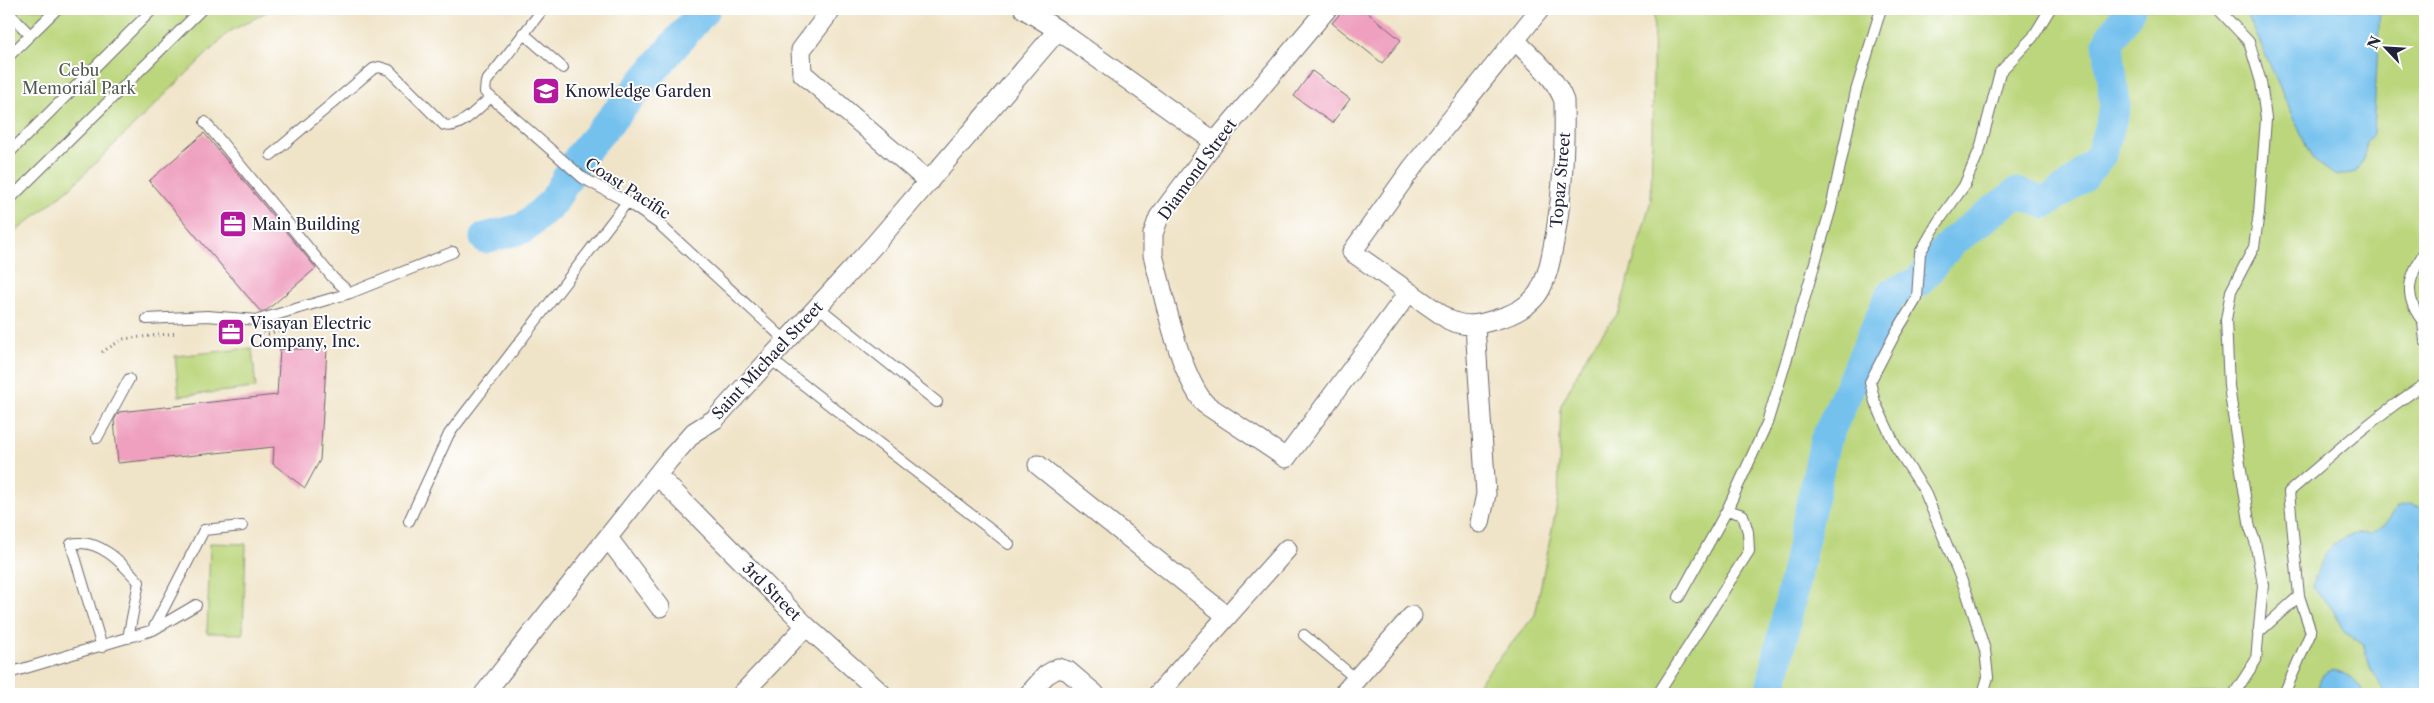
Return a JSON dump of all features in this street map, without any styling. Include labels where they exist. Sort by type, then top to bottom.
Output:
[{"type":"street","points":[[832,9],[801,50],[802,72],[929,182]]},
{"type":"street","points":[[1024,9],[1058,30],[1215,142]]},
{"type":"street","name":"Diamond Street","points":[[1327,9],[1215,142],[1159,217],[1154,234],[1153,255],[1186,374],[1196,393],[1205,404],[1286,458],[1409,292]]},
{"type":"street","points":[[1515,40],[1540,9]]},
{"type":"street","name":"Saint Michael Street","points":[[484,694],[694,432],[715,419],[929,182],[1058,30]]},
{"type":"street","name":"Topaz Street","points":[[1515,40],[1560,88],[1564,101],[1561,205],[1549,267],[1539,291],[1524,307],[1509,316],[1475,326],[1461,326],[1449,320],[1352,252],[1353,248],[1418,160],[1515,40]]},
{"type":"street","points":[[1475,326],[1486,494],[1480,523]]},
{"type":"street","points":[[1038,464],[1227,616]]},
{"type":"street","name":"3rd Street","points":[[665,483],[806,626],[882,694]]},
{"type":"street","points":[[608,538],[660,606]]},
{"type":"street","points":[[1158,694],[1287,549]]},
{"type":"street","points":[[1342,694],[1412,616]]},
{"type":"street","points":[[742,694],[806,626]]},
{"type":"street","points":[[1029,694],[1046,675],[1058,668],[1068,671],[1095,694]]},
{"type":"lane","points":[[9,56],[57,9]]},
{"type":"lane","points":[[9,154],[154,9]]},
{"type":"lane","points":[[9,200],[202,9]]},
{"type":"lane","points":[[271,155],[374,69],[379,67],[390,70],[444,125],[456,125],[490,98],[484,92],[486,82],[523,32],[543,9]]},
{"type":"lane","points":[[1679,597],[1727,510],[1767,423],[1831,208],[1856,91],[1881,9]]},
{"type":"lane","points":[[1983,694],[1988,677],[1985,650],[1966,592],[1924,490],[1896,447],[1875,402],[1870,382],[1895,334],[1917,298],[1920,254],[1938,222],[1964,186],[1980,149],[2000,72],[2033,37],[2050,9]]},
{"type":"lane","points":[[2218,9],[2250,42],[2261,82],[2266,119],[2259,214],[2254,246],[2231,291],[2226,320],[2229,386],[2237,448],[2250,528],[2255,541],[2263,585],[2256,660],[2234,694]]},
{"type":"lane","points":[[9,13],[30,35]]},
{"type":"lane","points":[[523,32],[563,68]]},
{"type":"lane","name":"Coast Pacific","points":[[490,98],[583,178],[627,202],[659,224],[785,340]]},
{"type":"lane","points":[[205,122],[333,278],[350,293]]},
{"type":"lane","points":[[409,521],[449,434],[627,202]]},
{"type":"lane","points":[[2425,250],[2412,273],[2409,298],[2424,323],[2425,341]]},
{"type":"lane","points":[[147,320],[207,316],[258,320],[350,293],[453,252]]},
{"type":"lane","points":[[817,306],[937,402]]},
{"type":"lane","points":[[769,358],[1010,544]]},
{"type":"lane","points":[[97,438],[129,379]]},
{"type":"lane","points":[[2284,694],[2311,632],[2299,596],[2289,492],[2393,404],[2425,384]]},
{"type":"lane","points":[[1658,694],[1749,551],[1748,532],[1743,515],[1727,510]]},
{"type":"lane","points":[[153,630],[204,530],[242,526]]},
{"type":"lane","points":[[102,647],[71,544],[78,542],[90,545],[117,557],[139,582],[128,638]]},
{"type":"lane","points":[[2258,633],[2299,596]]},
{"type":"lane","points":[[9,673],[102,647],[153,630],[196,605]]},
{"type":"lane","points":[[1304,635],[1356,679]]},
{"type":"green space","name":"Cebu Memorial Park","points":[[9,9],[272,9],[229,32],[69,189],[9,237]]},
{"type":"green space","points":[[1654,9],[2425,9],[2425,694],[1470,694],[1535,615],[1558,499],[1561,405],[1590,349],[1619,312],[1651,200]]},
{"type":"green space","points":[[252,348],[256,388],[179,396],[175,356]]},
{"type":"green space","points":[[210,543],[246,544],[243,634],[207,633]]},
{"type":"water","points":[[2245,9],[2380,9],[2373,134],[2366,142],[2365,157],[2356,172],[2336,176],[2312,159]]},
{"type":"water","points":[[2411,504],[2425,509],[2425,694],[2385,694],[2371,670],[2363,644],[2344,632],[2333,610],[2313,588],[2325,556],[2339,541],[2348,536],[2371,534],[2383,526],[2398,507]]},
{"type":"water","points":[[2332,670],[2351,678],[2364,694],[2317,694],[2319,683],[2323,676]]},
{"type":"building","points":[[1344,9],[1363,9],[1401,40],[1382,63],[1332,23]]},
{"type":"building","points":[[1312,71],[1350,99],[1332,123],[1294,96]]},
{"type":"building","name":"Main Building","points":[[204,133],[316,268],[267,310],[261,312],[149,181]]},
{"type":"building","points":[[280,349],[327,349],[320,460],[305,488],[273,464],[274,447],[118,463],[114,420],[119,412],[277,395]]},
{"type":"waterway","points":[[485,238],[524,228],[553,202],[580,156],[705,9]]},
{"type":"waterway","points":[[1770,694],[1825,441],[1891,294],[1918,282],[1952,242],[2017,193],[2045,203],[2079,180],[2101,155],[2115,107],[2108,43],[2130,9]]},
{"type":"place","name":"Knowledge Garden","points":[[546,91]]},
{"type":"place","name":"Main Building","points":[[233,224]]},
{"type":"place","name":"Visayan Electric Company, Inc.","points":[[231,332]]}]
